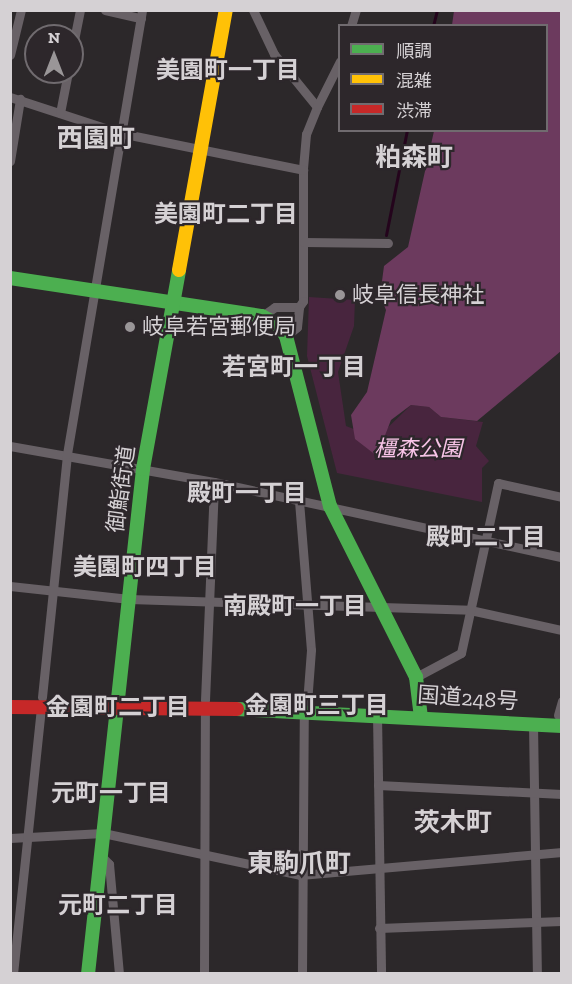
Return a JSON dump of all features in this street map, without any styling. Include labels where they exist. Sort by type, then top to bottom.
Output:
[{"type":"main road","name":"御鮨街道","points":[[100,855],[143,469],[226,10]]},
{"type":"main road","points":[[10,278],[262,316],[286,336],[330,506],[416,677],[421,711]]},
{"type":"main road","name":"国道248号","points":[[10,697],[41,702],[305,706],[561,714]]},
{"type":"main road","name":"国道248号","points":[[10,707],[41,702]]},
{"type":"main road","name":"国道248号","points":[[305,706],[377,714],[421,711],[533,724],[561,714]]},
{"type":"main road","points":[[87,974],[100,855]]},
{"type":"street","points":[[10,55],[21,10]]},
{"type":"street","points":[[13,974],[67,454],[141,14],[105,10]]},
{"type":"street","points":[[253,10],[274,54],[317,107]]},
{"type":"street","points":[[286,336],[297,327],[299,308],[304,242],[303,170],[306,134],[338,63]]},
{"type":"street","points":[[60,113],[66,84]]},
{"type":"street","points":[[10,161],[15,98],[120,134],[303,170]]},
{"type":"street","points":[[304,242],[387,243]]},
{"type":"street","points":[[262,316],[275,307],[299,308]]},
{"type":"street","points":[[10,446],[67,454],[214,482],[561,557]]},
{"type":"street","points":[[204,974],[202,855],[205,704],[214,482]]},
{"type":"street","points":[[416,677],[461,653],[498,483],[561,497]]},
{"type":"street","points":[[299,501],[303,603],[311,650],[305,706],[300,875],[303,974]]},
{"type":"street","points":[[10,586],[129,599],[379,604],[470,610],[561,630]]},
{"type":"street","points":[[377,714],[381,974]]},
{"type":"street","points":[[533,724],[537,974]]},
{"type":"street","points":[[378,785],[561,794]]},
{"type":"street","points":[[10,838],[103,833],[300,875],[378,871],[535,852],[561,852]]},
{"type":"street","name":"御鮨街道","points":[[100,855],[109,864],[119,974]]},
{"type":"street","points":[[380,928],[561,921]]},
{"type":"green space","name":"橿森公園","points":[[309,297],[355,300],[354,326],[338,372],[346,426],[377,438],[411,405],[429,407],[441,417],[483,422],[476,446],[489,461],[482,468],[482,502],[337,473],[307,356]]},
{"type":"shaded area","points":[[454,11],[561,11],[561,351],[477,421],[441,417],[429,407],[411,405],[391,420],[377,456],[355,439],[351,415],[367,392],[386,310],[380,296],[384,266],[408,247],[434,132],[548,132],[548,24],[452,24]]},
{"type":"waterway","points":[[434,24],[437,10]]},
{"type":"waterway","points":[[386,235],[407,132]]},
{"type":"traffic: fast","points":[[88,974],[143,469],[179,270]]},
{"type":"traffic: fast","points":[[10,278],[262,316],[278,325],[286,336],[330,506],[416,677],[421,715]]},
{"type":"traffic: fast","points":[[237,709],[562,726]]},
{"type":"traffic: slow","points":[[179,270],[226,10]]},
{"type":"traffic: jam","points":[[10,707],[237,709]]},
{"type":"place","name":"岐阜信長神社","points":[[340,295]]},
{"type":"place","name":"岐阜若宮郵便局","points":[[130,327]]},
{"type":"district","name":"美園町一丁目","points":[[228,70]]},
{"type":"district","name":"西園町","points":[[96,139]]},
{"type":"district","name":"粕森町","points":[[414,158]]},
{"type":"district","name":"美園町二丁目","points":[[226,214]]},
{"type":"district","name":"若宮町一丁目","points":[[294,367]]},
{"type":"district","name":"殿町一丁目","points":[[247,493]]},
{"type":"district","name":"殿町二丁目","points":[[486,537]]},
{"type":"district","name":"美園町四丁目","points":[[145,567]]},
{"type":"district","name":"南殿町一丁目","points":[[295,606]]},
{"type":"district","name":"金園町三丁目","points":[[317,705]]},
{"type":"district","name":"金園町二丁目","points":[[118,707]]},
{"type":"district","name":"元町一丁目","points":[[111,793]]},
{"type":"district","name":"茨木町","points":[[453,823]]},
{"type":"district","name":"東駒爪町","points":[[299,864]]},
{"type":"district","name":"元町二丁目","points":[[118,905]]}]
